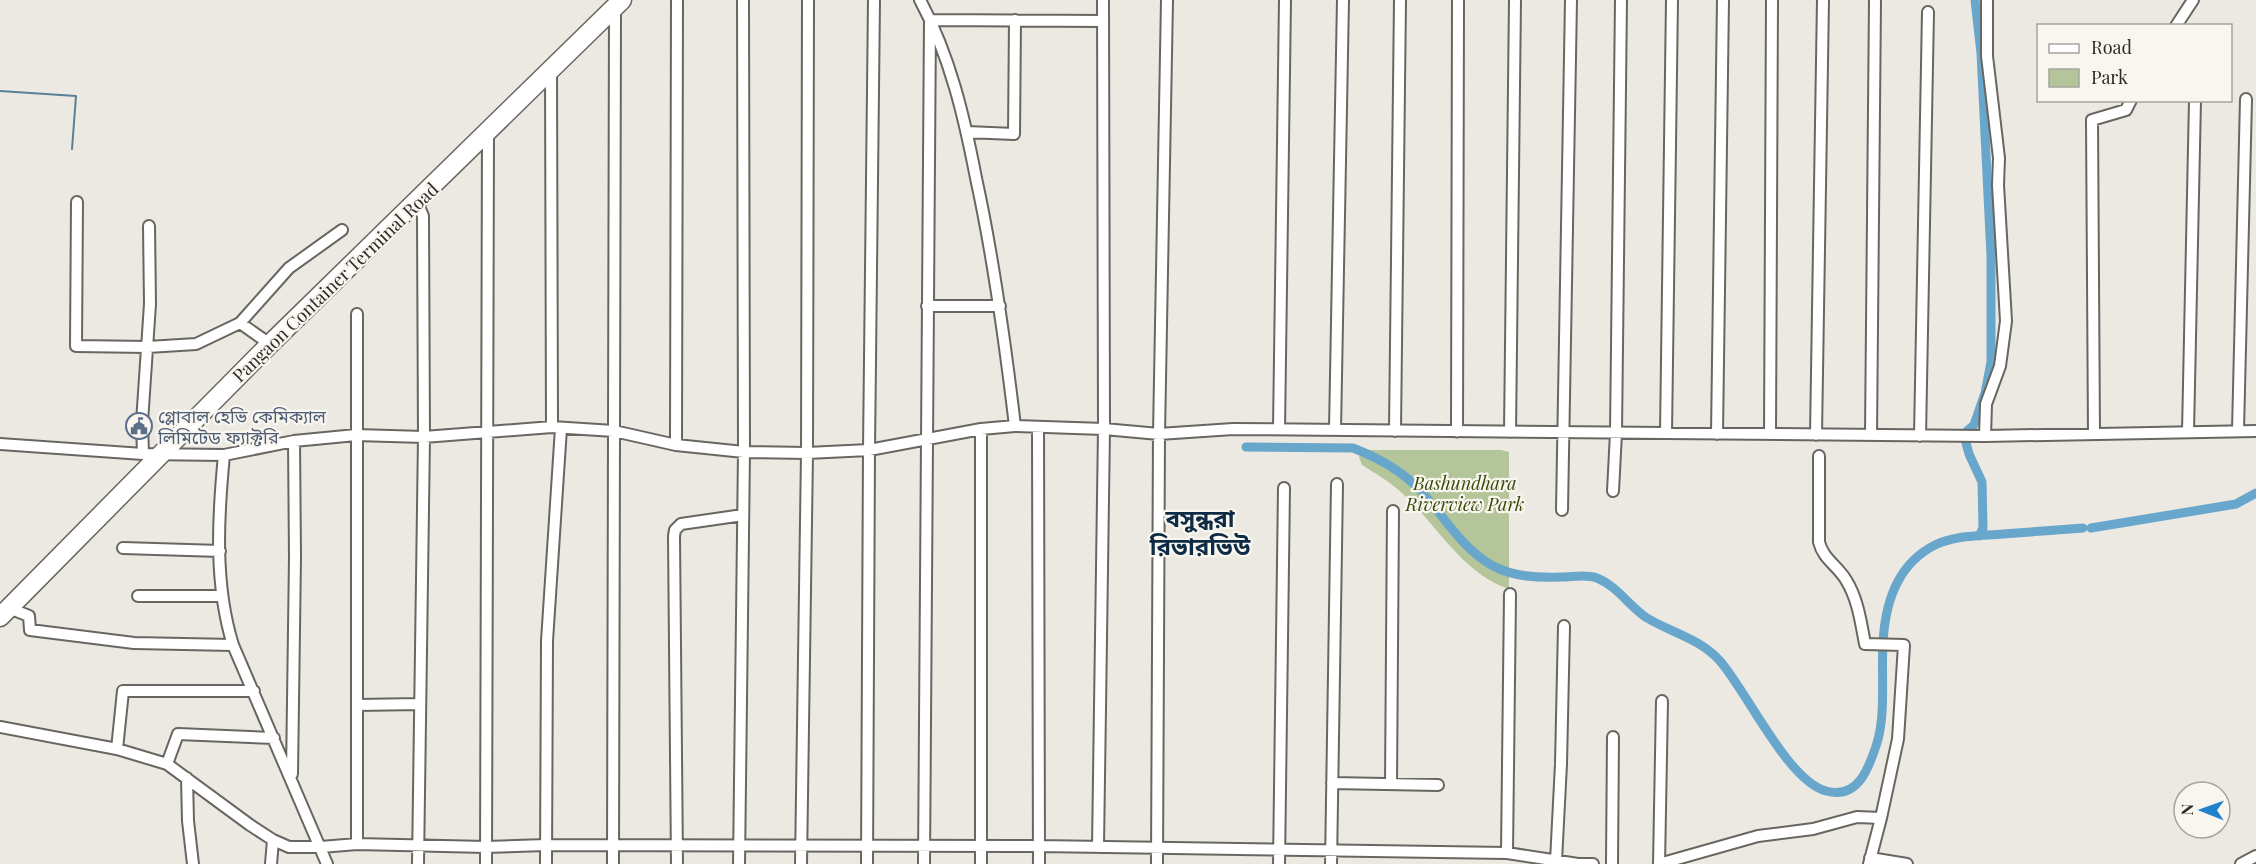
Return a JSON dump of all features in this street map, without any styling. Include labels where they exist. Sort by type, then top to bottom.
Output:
[{"type":"highway","name":"Pangaon Container Terminal Road","points":[[5,612],[270,344],[619,4]]},
{"type":"street","points":[[676,445],[677,0]]},
{"type":"street","points":[[739,864],[744,452],[743,0]]},
{"type":"street","points":[[801,864],[807,453],[808,0]]},
{"type":"street","points":[[867,864],[868,450],[874,0]]},
{"type":"street","points":[[920,0],[949,64],[967,132],[991,246],[1015,426]]},
{"type":"street","points":[[1098,847],[1104,429],[1103,0]]},
{"type":"street","points":[[1157,864],[1160,434],[1167,0]]},
{"type":"street","points":[[1279,429],[1286,0]]},
{"type":"street","points":[[1335,430],[1343,0]]},
{"type":"street","points":[[1395,431],[1400,0]]},
{"type":"street","points":[[1457,432],[1458,0]]},
{"type":"street","points":[[1510,432],[1515,0]]},
{"type":"street","points":[[1562,510],[1571,0]]},
{"type":"street","points":[[1613,491],[1616,433],[1622,0]]},
{"type":"street","points":[[1666,433],[1672,0]]},
{"type":"street","points":[[1717,434],[1723,0]]},
{"type":"street","points":[[1770,434],[1772,0]]},
{"type":"street","points":[[1816,435],[1823,0]]},
{"type":"street","points":[[1871,435],[1875,0]]},
{"type":"street","points":[[1985,436],[1986,404],[2000,366],[2006,321],[1998,185],[1999,158],[1987,56],[1987,0]]},
{"type":"street","points":[[2177,24],[2193,0]]},
{"type":"street","points":[[613,864],[614,431],[619,4]]},
{"type":"street","points":[[1920,436],[1928,12]]},
{"type":"street","points":[[930,20],[1103,21]]},
{"type":"street","points":[[924,864],[930,20]]},
{"type":"street","points":[[967,132],[1014,134],[1015,20]]},
{"type":"street","points":[[546,864],[547,641],[557,427],[550,69]]},
{"type":"street","points":[[2238,431],[2246,99]]},
{"type":"street","points":[[2094,434],[2092,120],[2126,110],[2130,102]]},
{"type":"street","points":[[2188,432],[2195,102]]},
{"type":"street","points":[[486,864],[488,132]]},
{"type":"street","points":[[77,202],[76,346],[148,347],[196,344],[240,323],[289,268],[342,230]]},
{"type":"street","points":[[417,202],[423,216],[424,437],[418,864]]},
{"type":"street","points":[[143,454],[142,422],[150,304],[149,226]]},
{"type":"street","points":[[927,306],[1000,306]]},
{"type":"street","points":[[357,314],[357,844]]},
{"type":"street","points":[[240,323],[270,344]]},
{"type":"street","points":[[0,444],[143,454],[224,455],[294,441],[356,435],[424,437],[557,427],[614,431],[676,445],[744,452],[807,453],[868,450],[981,429],[1015,426],[1104,429],[1160,434],[1233,429],[1920,436],[2256,431]]},
{"type":"street","points":[[1038,427],[1039,864]]},
{"type":"street","points":[[981,429],[981,864]]},
{"type":"street","points":[[291,778],[295,557],[294,441]]},
{"type":"street","points":[[224,455],[220,551],[224,613],[233,645],[327,864]]},
{"type":"street","points":[[1819,456],[1821,552],[1846,579],[1857,607],[1865,644],[1904,645],[1898,739],[1869,861],[1907,864]]},
{"type":"street","points":[[1331,864],[1337,484]]},
{"type":"street","points":[[1279,864],[1284,488]]},
{"type":"street","points":[[1391,784],[1393,512]]},
{"type":"street","points":[[677,864],[675,530],[681,524],[743,515]]},
{"type":"street","points":[[123,548],[220,551]]},
{"type":"street","points":[[1507,853],[1510,594]]},
{"type":"street","points":[[138,596],[222,596]]},
{"type":"street","points":[[5,612],[29,616],[30,630],[134,644],[233,645]]},
{"type":"street","points":[[1556,861],[1564,626]]},
{"type":"street","points":[[117,749],[123,691],[254,691]]},
{"type":"street","points":[[1662,701],[1659,864],[1758,836],[1813,829],[1857,817],[1881,818]]},
{"type":"street","points":[[357,705],[420,704]]},
{"type":"street","points":[[0,728],[117,749],[167,764],[273,840],[289,847],[357,844],[486,847],[546,845],[1039,846],[1431,852],[1482,858],[1507,853],[1534,860],[1593,864]]},
{"type":"street","points":[[167,764],[178,734],[274,738]]},
{"type":"street","points":[[1612,864],[1613,737]]},
{"type":"street","points":[[187,777],[188,821],[193,864]]},
{"type":"street","points":[[1332,783],[1438,785]]},
{"type":"street","points":[[271,864],[273,840]]},
{"type":"street","points":[[1431,852],[1431,864]]},
{"type":"street","points":[[2241,864],[2256,856]]},
{"type":"green space","name":"Bashundhara Riverview Park","points":[[1371,450],[1501,450],[1509,452],[1509,589],[1493,582],[1464,561],[1398,490],[1362,465],[1359,457],[1362,452]]},
{"type":"waterway","points":[[1975,0],[1981,53],[1991,256],[1991,362],[1985,393],[1974,425],[1967,431],[1965,439],[1982,482],[1983,528],[1979,536]]},
{"type":"waterway","points":[[0,91],[76,96],[72,149]]},
{"type":"waterway","points":[[1246,447],[1353,448],[1381,460],[1405,476],[1420,490],[1462,541],[1493,566],[1526,576],[1588,576],[1604,582],[1647,618],[1694,641],[1712,653],[1731,675],[1769,734],[1797,771],[1812,784],[1826,791],[1837,793],[1846,791],[1860,780],[1866,772],[1877,743],[1883,694],[1884,628],[1895,586],[1911,563],[1935,545],[1951,539],[2083,528]]},
{"type":"waterway","points":[[2091,528],[2236,504],[2256,493]]},
{"type":"place","name":"গ্লোবাল হেভি কেমিক্যাল লিমিটেড ফ্যাক্টরি","points":[[139,426]]},
{"type":"district","name":"বসুন্ধরা রিভারভিউ","points":[[1200,531]]}]
